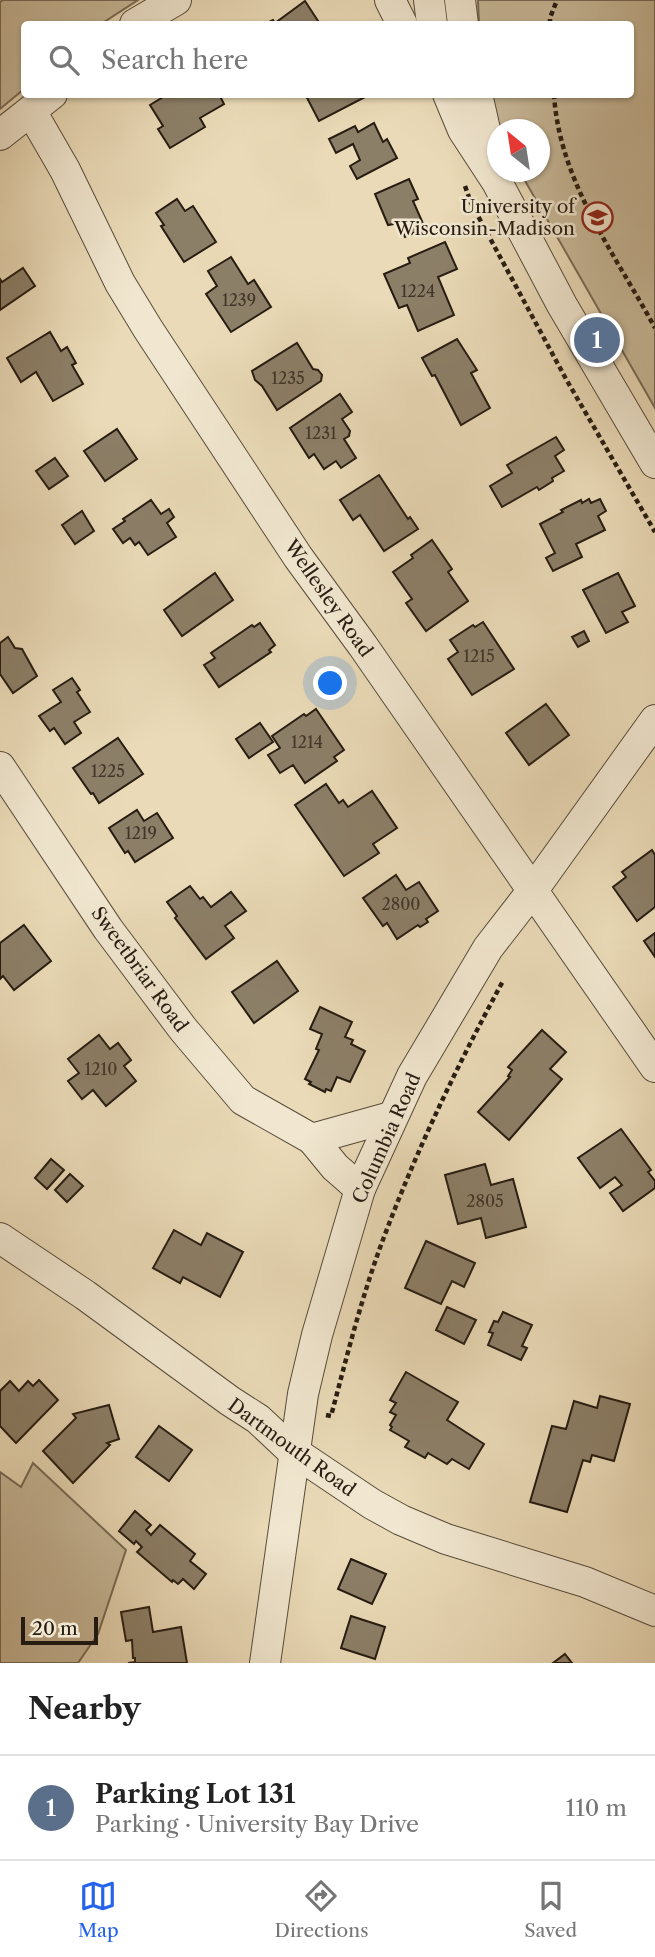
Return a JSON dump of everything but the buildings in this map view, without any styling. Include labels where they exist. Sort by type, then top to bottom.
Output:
[{"type":"street","points":[[140,21],[176,0]]},
{"type":"street","points":[[390,0],[400,21]]},
{"type":"street","points":[[429,0],[432,21]]},
{"type":"street","points":[[460,0],[463,21]]},
{"type":"street","points":[[478,98],[497,183]]},
{"type":"street","points":[[0,135],[42,103]]},
{"type":"street","name":"Wellesley Road","points":[[42,103],[65,170],[121,283],[148,329],[298,557],[655,1067]]},
{"type":"street","points":[[453,108],[478,157],[497,183],[562,305],[655,463]]},
{"type":"street","name":"Columbia Road","points":[[265,1663],[301,1405],[317,1335],[360,1189],[412,1076],[488,948],[655,720]]},
{"type":"street","name":"Sweetbriar Road","points":[[0,767],[108,929],[183,1030],[243,1100],[312,1139],[335,1167],[360,1189]]},
{"type":"street","points":[[312,1139],[391,1117]]},
{"type":"street","name":"Dartmouth Road","points":[[0,1238],[85,1295],[258,1419],[295,1452],[350,1491],[401,1520],[446,1539],[585,1582],[655,1611]]},
{"type":"path","points":[[550,21],[557,0]]},
{"type":"path","points":[[554,98],[555,112],[575,185],[655,328]]},
{"type":"path","points":[[301,1405],[331,1416],[355,1326],[388,1228],[440,1102],[507,975]]},
{"type":"shaded area","points":[[138,0],[106,21],[21,21],[21,92],[0,109],[0,2]]},
{"type":"shaded area","name":"University of Wisconsin-Madison","points":[[478,0],[655,0],[655,408],[526,182],[550,182],[550,119],[497,119],[491,98],[634,98],[634,21],[479,21]]},
{"type":"shaded area","points":[[33,1463],[126,1550],[98,1634],[78,1663],[0,1663],[0,1472],[21,1487]]},
{"type":"place","name":"University of Wisconsin-Madison","points":[[598,217]]},
{"type":"place","name":"Parking Lot 131","points":[[597,340]]}]
